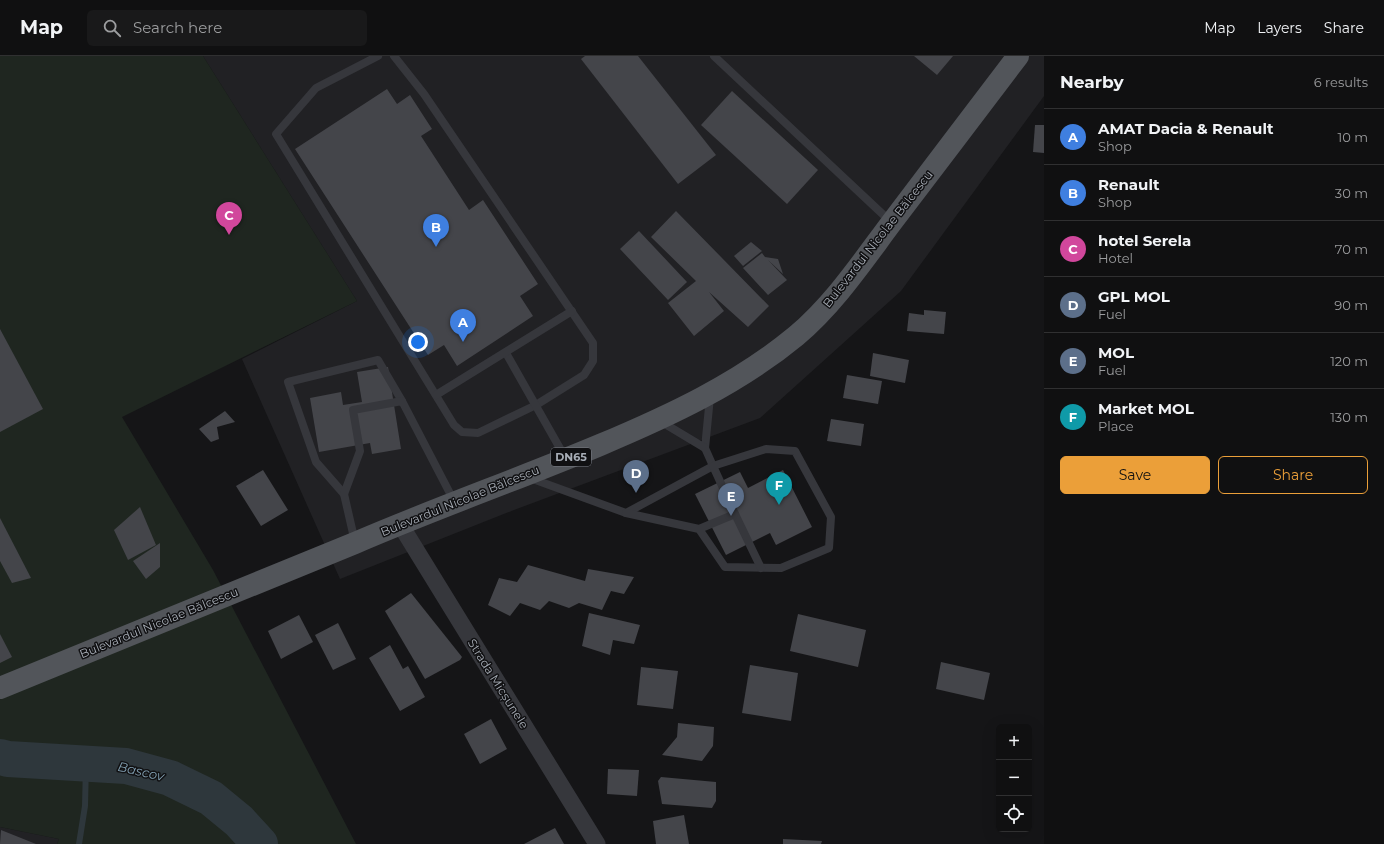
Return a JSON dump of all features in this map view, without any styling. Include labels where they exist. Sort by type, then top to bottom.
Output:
[{"type":"main road","name":"Bulevardul Nicolae Bălcescu","points":[[1,688],[400,524],[566,459],[658,420],[710,394],[760,364],[797,335],[836,296],[1018,56]]},
{"type":"street","name":"Strada Micșunele","points":[[400,524],[597,844]]},
{"type":"lane","points":[[378,56],[316,88],[276,134],[454,425],[462,432],[478,433],[536,405],[584,375],[593,361],[593,343],[424,94],[394,56]]},
{"type":"lane","points":[[714,56],[891,223]]},
{"type":"lane","points":[[436,395],[572,312]]},
{"type":"lane","points":[[506,353],[566,459]]},
{"type":"lane","points":[[355,543],[344,494],[316,462],[288,382],[378,360],[402,402],[455,503]]},
{"type":"lane","points":[[710,394],[705,448],[761,568]]},
{"type":"lane","points":[[344,494],[360,451],[353,410],[402,402]]},
{"type":"lane","points":[[658,420],[705,448]]},
{"type":"lane","points":[[626,513],[713,466],[766,449],[796,451],[832,517],[829,548],[781,568],[725,567],[699,529]]},
{"type":"lane","points":[[524,476],[626,513],[699,529],[735,514]]},
{"type":"shaded area","points":[[0,56],[203,56],[357,301],[122,417],[213,570],[356,844],[57,844],[59,839],[0,827]]},
{"type":"shaded area","points":[[203,56],[1044,56],[1044,96],[901,291],[760,418],[514,510],[340,579],[242,359],[357,301]]},
{"type":"shaded area","points":[[0,827],[59,839],[57,844],[0,844]]},
{"type":"building","points":[[585,56],[638,56],[716,155],[678,184],[581,59]]},
{"type":"building","points":[[914,56],[953,56],[937,75]]},
{"type":"building","points":[[387,89],[397,104],[410,95],[432,129],[421,136],[469,210],[483,200],[538,284],[520,296],[533,316],[457,366],[444,345],[428,355],[295,149]]},
{"type":"building","points":[[732,91],[818,170],[787,204],[701,125]]},
{"type":"building","points":[[1035,125],[1044,125],[1044,153],[1033,152]]},
{"type":"building","points":[[676,211],[769,306],[748,327],[709,292],[724,311],[694,336],[668,303],[696,281],[651,237]]},
{"type":"building","points":[[639,231],[687,282],[668,300],[620,249]]},
{"type":"building","points":[[751,242],[762,251],[743,266],[734,256]]},
{"type":"building","points":[[762,253],[765,257],[778,259],[783,274],[768,260],[787,280],[768,295],[743,268]]},
{"type":"building","points":[[924,310],[946,312],[944,334],[907,331],[909,313],[924,315]]},
{"type":"building","points":[[0,329],[43,409],[0,432]]},
{"type":"building","points":[[873,353],[909,360],[905,383],[870,376]]},
{"type":"building","points":[[388,367],[401,449],[372,454],[370,443],[319,452],[310,398],[341,392],[343,405],[362,402],[357,372]]},
{"type":"building","points":[[847,375],[882,381],[878,404],[843,398]]},
{"type":"building","points":[[225,411],[235,422],[217,427],[219,439],[211,442],[199,429]]},
{"type":"building","points":[[831,419],[864,424],[861,446],[827,441]]},
{"type":"building","points":[[263,470],[288,510],[261,526],[236,486]]},
{"type":"building","points":[[783,470],[812,527],[776,545],[770,533],[726,555],[695,494],[740,472],[748,488]]},
{"type":"building","points":[[140,507],[156,545],[128,560],[114,530]]},
{"type":"building","points":[[0,518],[31,578],[12,583],[0,561]]},
{"type":"building","points":[[160,543],[160,567],[146,579],[133,561]]},
{"type":"building","points":[[528,565],[585,581],[588,569],[634,577],[624,594],[611,591],[602,610],[579,603],[569,608],[549,601],[540,610],[520,603],[510,616],[488,605],[499,578],[517,582]]},
{"type":"building","points":[[411,593],[462,657],[460,660],[425,679],[385,611]]},
{"type":"building","points":[[589,613],[640,625],[634,644],[613,640],[610,655],[582,646]]},
{"type":"building","points":[[798,614],[866,630],[858,667],[790,651]]},
{"type":"building","points":[[299,615],[313,642],[281,659],[268,631]]},
{"type":"building","points":[[338,623],[356,659],[333,670],[315,635]]},
{"type":"building","points":[[0,634],[12,657],[0,663]]},
{"type":"building","points":[[390,645],[403,669],[408,666],[425,697],[400,711],[369,658]]},
{"type":"building","points":[[941,662],[990,673],[984,700],[936,689]]},
{"type":"building","points":[[750,665],[798,673],[791,721],[742,713]]},
{"type":"building","points":[[641,667],[678,671],[673,709],[637,705]]},
{"type":"building","points":[[491,719],[507,749],[480,764],[464,734]]},
{"type":"building","points":[[678,723],[714,727],[713,746],[702,761],[662,755],[677,737]]},
{"type":"building","points":[[608,769],[639,770],[637,796],[607,794]]},
{"type":"building","points":[[661,777],[716,782],[716,801],[712,808],[662,804],[658,781]]},
{"type":"building","points":[[684,815],[689,844],[656,844],[653,821]]},
{"type":"building","points":[[555,828],[564,844],[524,844]]},
{"type":"building","points":[[1,830],[36,844],[0,844]]},
{"type":"building","points":[[783,839],[822,841],[821,844],[783,844]]},
{"type":"waterway","name":"Bascov","points":[[0,757],[8,759],[126,766],[170,778],[211,798],[239,821],[260,844]]},
{"type":"waterway","points":[[79,844],[85,806],[86,764]]},
{"type":"place","name":"hotel Serela","points":[[229,235]]},
{"type":"place","name":"Renault","points":[[436,247]]},
{"type":"place","name":"AMAT Dacia & Renault","points":[[463,342]]},
{"type":"place","name":"GPL MOL","points":[[636,493]]},
{"type":"place","name":"Market MOL","points":[[779,505]]},
{"type":"place","name":"MOL","points":[[731,516]]}]
